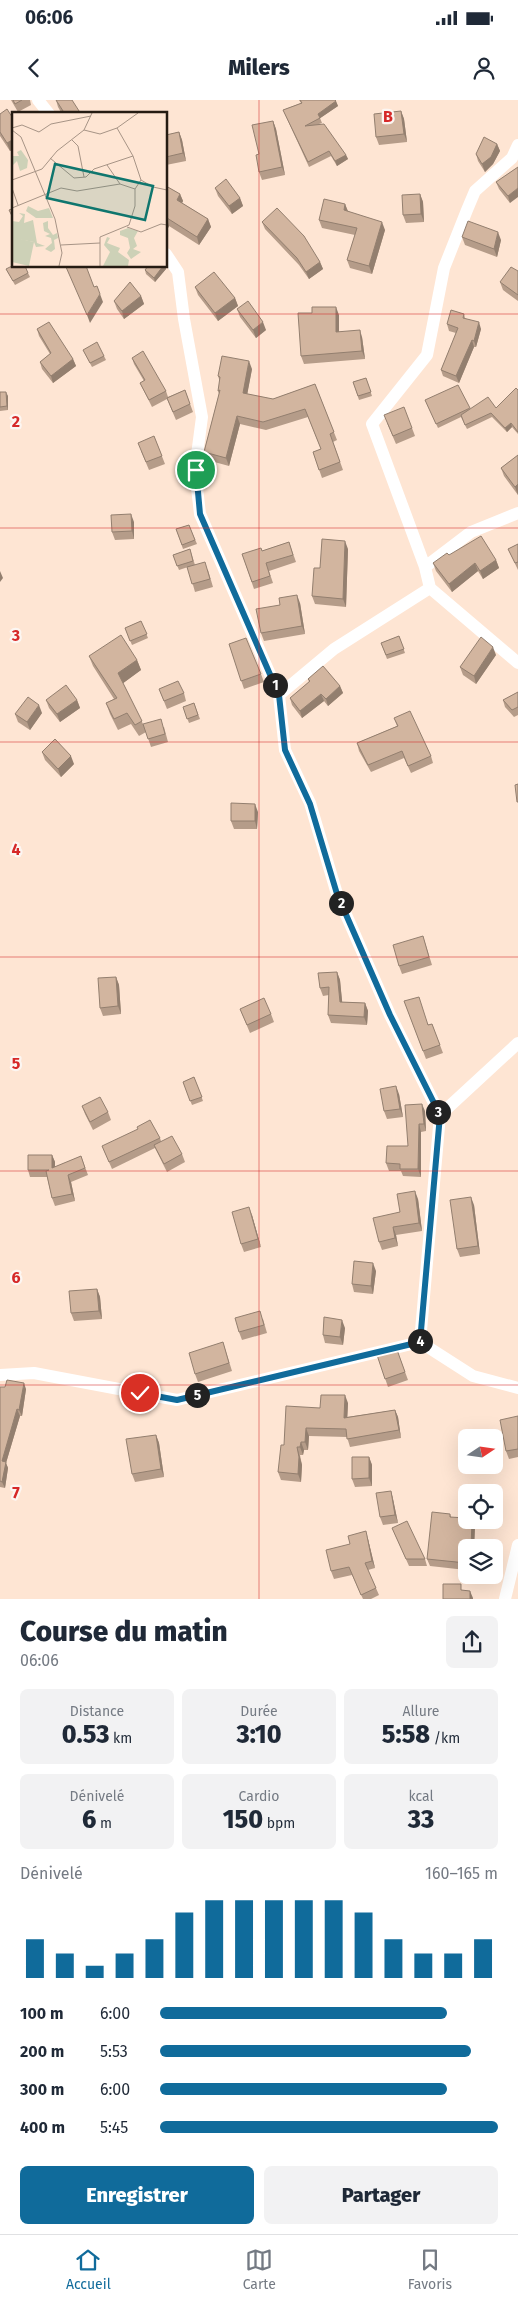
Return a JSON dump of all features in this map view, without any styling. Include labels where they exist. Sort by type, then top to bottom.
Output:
[{"type":"street","points":[[38,100],[47,112]]},
{"type":"street","points":[[518,145],[512,158],[483,182],[472,198],[444,268],[427,355],[372,424],[425,567],[430,588],[518,663]]},
{"type":"street","points":[[168,257],[178,272],[184,319],[202,417],[196,470],[200,514],[279,695],[285,750],[310,804],[337,894],[390,1015],[440,1115],[420,1342]]},
{"type":"street","points":[[425,567],[470,532],[518,513]]},
{"type":"street","points":[[279,695],[334,649],[430,588]]},
{"type":"street","points":[[440,1115],[518,1043]]},
{"type":"street","points":[[0,1375],[34,1374],[177,1400],[420,1342],[473,1376],[518,1388]]},
{"type":"street","points":[[505,1599],[518,1545]]},
{"type":"building","points":[[13,100],[22,100],[15,104]]},
{"type":"building","points":[[56,100],[72,100],[80,112],[64,112]]},
{"type":"building","points":[[300,100],[336,101],[318,114],[320,118],[305,126],[324,124],[346,155],[335,161],[329,151],[308,162],[283,110],[302,103]]},
{"type":"building","points":[[7,109],[12,117],[12,140],[7,143],[0,132],[0,114]]},
{"type":"building","points":[[401,111],[404,134],[376,137],[374,114]]},
{"type":"building","points":[[273,121],[282,167],[259,172],[256,155],[259,154],[252,125]]},
{"type":"building","points":[[179,132],[183,153],[168,157],[168,135]]},
{"type":"building","points":[[484,137],[497,144],[491,157],[482,164],[476,154]]},
{"type":"building","points":[[518,167],[518,188],[508,196],[496,182]]},
{"type":"building","points":[[226,179],[240,198],[229,206],[215,188]]},
{"type":"building","points":[[168,187],[180,194],[177,200],[208,219],[197,237],[168,219]]},
{"type":"building","points":[[420,194],[421,214],[403,215],[402,195]]},
{"type":"building","points":[[324,199],[345,204],[344,210],[382,222],[369,266],[347,260],[357,228],[319,220]]},
{"type":"building","points":[[277,208],[304,236],[320,262],[306,272],[297,258],[262,222]]},
{"type":"building","points":[[468,221],[498,232],[494,249],[462,237]]},
{"type":"building","points":[[12,266],[12,268],[26,268],[28,273],[13,281],[6,269]]},
{"type":"building","points":[[511,267],[518,271],[518,295],[500,282]]},
{"type":"building","points":[[66,268],[87,268],[94,287],[97,286],[100,294],[87,315]]},
{"type":"building","points":[[146,268],[162,268],[154,278],[145,270]]},
{"type":"building","points":[[214,272],[235,298],[215,313],[195,287]]},
{"type":"building","points":[[130,282],[141,296],[122,311],[114,301]]},
{"type":"building","points":[[248,301],[263,322],[253,330],[237,309]]},
{"type":"building","points":[[312,307],[336,307],[336,332],[360,330],[362,351],[301,356],[298,313],[312,313]]},
{"type":"building","points":[[451,310],[464,314],[463,318],[479,322],[474,341],[472,340],[456,376],[441,370],[458,328],[447,324]]},
{"type":"building","points":[[49,322],[73,359],[51,376],[40,362],[51,353],[37,329]]},
{"type":"building","points":[[97,342],[104,356],[90,363],[83,350]]},
{"type":"building","points":[[143,351],[166,391],[149,400],[140,383],[145,380],[132,358]]},
{"type":"building","points":[[222,356],[249,361],[243,393],[273,399],[315,384],[334,432],[330,434],[340,462],[319,470],[313,452],[321,449],[305,409],[263,422],[237,416],[226,458],[204,452],[220,390],[218,391],[220,377],[218,376]]},
{"type":"building","points":[[366,378],[371,392],[358,396],[353,382]]},
{"type":"building","points":[[458,385],[470,408],[436,424],[425,400]]},
{"type":"building","points":[[516,388],[518,390],[518,432],[511,423],[505,428],[491,413],[465,425],[461,415],[488,397],[496,408]]},
{"type":"building","points":[[185,390],[190,404],[173,412],[167,398]]},
{"type":"building","points":[[0,392],[6,392],[7,406],[0,407]]},
{"type":"building","points":[[404,407],[412,428],[393,436],[384,415]]},
{"type":"building","points":[[154,436],[162,456],[146,462],[138,443]]},
{"type":"building","points":[[518,455],[518,484],[515,487],[501,468]]},
{"type":"building","points":[[131,514],[132,531],[112,532],[111,515]]},
{"type":"building","points":[[189,525],[195,540],[182,545],[176,529]]},
{"type":"building","points":[[481,536],[496,560],[480,571],[475,563],[449,584],[433,563],[447,553],[449,555]]},
{"type":"building","points":[[322,539],[345,541],[343,599],[312,596],[314,568],[320,568]]},
{"type":"building","points":[[289,542],[293,555],[266,563],[270,576],[252,582],[242,554],[261,548],[262,551]]},
{"type":"building","points":[[518,544],[518,562],[515,563],[508,549]]},
{"type":"building","points":[[190,549],[193,561],[177,566],[173,555]]},
{"type":"building","points":[[205,562],[210,579],[192,584],[187,567]]},
{"type":"building","points":[[297,595],[302,626],[261,633],[256,609],[280,605],[279,598]]},
{"type":"building","points":[[141,621],[147,634],[130,641],[125,628]]},
{"type":"building","points":[[121,635],[137,660],[118,673],[142,721],[135,725],[127,713],[114,719],[106,703],[117,698],[89,656]]},
{"type":"building","points":[[399,636],[404,649],[386,655],[381,643]]},
{"type":"building","points":[[481,637],[493,647],[474,676],[460,667]]},
{"type":"building","points":[[246,638],[261,674],[241,681],[229,644]]},
{"type":"building","points":[[323,666],[340,686],[326,699],[321,694],[300,711],[290,698],[310,681],[308,679]]},
{"type":"building","points":[[178,681],[184,693],[164,701],[159,689]]},
{"type":"building","points":[[66,685],[77,700],[57,714],[46,700]]},
{"type":"building","points":[[518,692],[518,707],[512,710],[503,700]]},
{"type":"building","points":[[28,697],[39,705],[27,722],[15,714]]},
{"type":"building","points":[[194,703],[198,715],[187,719],[183,707]]},
{"type":"building","points":[[410,711],[431,756],[408,766],[402,751],[368,765],[357,743],[398,726],[394,718]]},
{"type":"building","points":[[161,719],[165,734],[148,739],[143,724]]},
{"type":"building","points":[[55,739],[71,756],[58,769],[42,752]]},
{"type":"building","points":[[518,784],[518,802],[517,802],[515,785]]},
{"type":"building","points":[[231,803],[255,804],[255,821],[231,821]]},
{"type":"building","points":[[423,936],[429,957],[399,966],[393,945]]},
{"type":"building","points":[[337,972],[340,1002],[365,1003],[364,1017],[328,1015],[329,987],[320,988],[318,973]]},
{"type":"building","points":[[116,977],[118,1006],[100,1008],[98,978]]},
{"type":"building","points":[[419,997],[428,1025],[432,1024],[440,1045],[423,1051],[404,1001]]},
{"type":"building","points":[[264,998],[271,1014],[247,1025],[240,1009]]},
{"type":"building","points":[[194,1077],[202,1097],[190,1101],[183,1082]]},
{"type":"building","points":[[396,1086],[400,1109],[384,1111],[380,1089]]},
{"type":"building","points":[[100,1097],[108,1112],[90,1122],[82,1106]]},
{"type":"building","points":[[422,1104],[424,1124],[419,1124],[418,1169],[400,1169],[400,1164],[386,1163],[387,1146],[408,1146],[405,1105]]},
{"type":"building","points":[[150,1120],[160,1138],[109,1162],[102,1146],[138,1129],[137,1127]]},
{"type":"building","points":[[172,1136],[182,1154],[164,1164],[154,1145]]},
{"type":"building","points":[[28,1155],[52,1155],[52,1168],[81,1156],[85,1168],[68,1175],[72,1194],[52,1198],[46,1171],[49,1170],[28,1170]]},
{"type":"building","points":[[415,1191],[419,1223],[393,1227],[395,1238],[379,1242],[373,1218],[400,1212],[397,1194]]},
{"type":"building","points":[[471,1197],[478,1246],[457,1249],[450,1200]]},
{"type":"building","points":[[249,1207],[258,1239],[241,1244],[232,1212]]},
{"type":"building","points":[[354,1261],[373,1263],[371,1286],[352,1284]]},
{"type":"building","points":[[97,1289],[99,1311],[71,1313],[69,1291]]},
{"type":"building","points":[[260,1311],[264,1325],[239,1332],[235,1318]]},
{"type":"building","points":[[324,1317],[342,1320],[340,1337],[323,1335]]},
{"type":"building","points":[[223,1342],[229,1363],[195,1374],[189,1353]]},
{"type":"building","points":[[396,1347],[405,1372],[385,1379],[376,1352]]},
{"type":"building","points":[[7,1380],[24,1383],[19,1410],[17,1409],[2,1461],[6,1462],[2,1482],[0,1481],[0,1387],[5,1387]]},
{"type":"building","points":[[321,1395],[345,1395],[344,1418],[395,1410],[399,1430],[347,1439],[346,1429],[306,1428],[305,1442],[301,1442],[300,1447],[297,1447],[299,1457],[298,1474],[278,1472],[281,1445],[284,1445],[286,1406],[320,1408]]},
{"type":"building","points":[[518,1416],[518,1449],[506,1451],[500,1420]]},
{"type":"building","points":[[156,1435],[161,1469],[132,1474],[126,1439]]},
{"type":"building","points":[[352,1457],[369,1457],[369,1478],[352,1479]]},
{"type":"building","points":[[391,1491],[395,1515],[380,1517],[376,1493]]},
{"type":"building","points":[[432,1512],[450,1514],[450,1517],[458,1518],[458,1529],[472,1529],[471,1539],[458,1539],[458,1562],[427,1559]]},
{"type":"building","points":[[407,1521],[425,1559],[406,1559],[392,1528]]},
{"type":"building","points":[[366,1531],[372,1561],[365,1563],[376,1588],[361,1595],[349,1567],[331,1571],[326,1550],[350,1544],[348,1536]]},
{"type":"building","points":[[443,1584],[461,1584],[461,1590],[470,1591],[470,1599],[443,1599]]},
{"type":"route","points":[[140,1393],[177,1400],[420,1342],[440,1115],[390,1015],[337,894],[310,804],[285,750],[279,695],[200,514],[196,470]]}]
